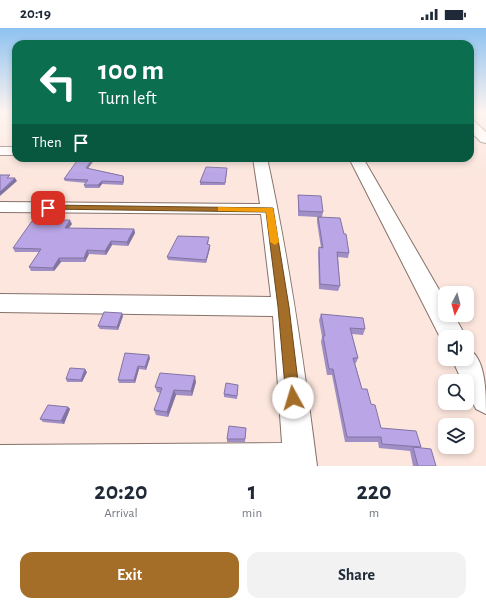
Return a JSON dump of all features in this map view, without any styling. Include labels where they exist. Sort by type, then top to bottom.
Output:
[{"type":"street","points":[[0,151],[12,151]]},
{"type":"street","points":[[0,462],[300,463],[283,307],[270,209],[261,162]]},
{"type":"street","points":[[358,162],[449,330]]},
{"type":"street","points":[[0,207],[270,209]]},
{"type":"street","points":[[0,302],[283,307]]},
{"type":"street","points":[[468,366],[486,399]]},
{"type":"building","points":[[76,162],[90,162],[86,168],[123,176],[123,182],[102,181],[98,185],[84,185],[88,180],[64,179]]},
{"type":"building","points":[[206,167],[227,168],[225,183],[200,182]]},
{"type":"building","points":[[0,175],[10,175],[7,178],[15,178],[0,192]]},
{"type":"building","points":[[298,195],[321,196],[323,212],[299,211]]},
{"type":"building","points":[[318,217],[340,218],[344,234],[346,234],[349,253],[337,252],[340,286],[320,284],[319,247],[323,248]]},
{"type":"building","points":[[70,220],[65,228],[134,229],[127,242],[111,241],[105,251],[87,250],[84,258],[59,258],[53,268],[29,267],[41,249],[13,248],[32,221]]},
{"type":"building","points":[[178,236],[209,237],[207,244],[210,245],[206,260],[167,257]]},
{"type":"building","points":[[104,312],[122,313],[117,327],[98,326]]},
{"type":"building","points":[[321,314],[363,318],[365,329],[350,328],[358,358],[353,358],[362,389],[367,389],[371,404],[375,405],[381,428],[416,431],[421,447],[382,444],[381,437],[347,437],[333,369],[329,369]]},
{"type":"building","points":[[125,353],[149,355],[145,367],[138,366],[134,380],[118,380]]},
{"type":"building","points":[[70,368],[85,369],[81,380],[66,379]]},
{"type":"building","points":[[160,373],[195,376],[191,391],[174,390],[167,412],[154,410],[162,388],[155,387]]},
{"type":"building","points":[[226,383],[238,385],[237,396],[224,394]]},
{"type":"building","points":[[48,405],[68,407],[61,421],[40,419]]},
{"type":"building","points":[[229,426],[246,428],[245,439],[227,439]]},
{"type":"building","points":[[413,447],[431,449],[436,466],[418,466]]},
{"type":"slow traffic","points":[[220,209],[270,209],[275,242]]},
{"type":"route","points":[[48,208],[270,209],[293,398]]}]
